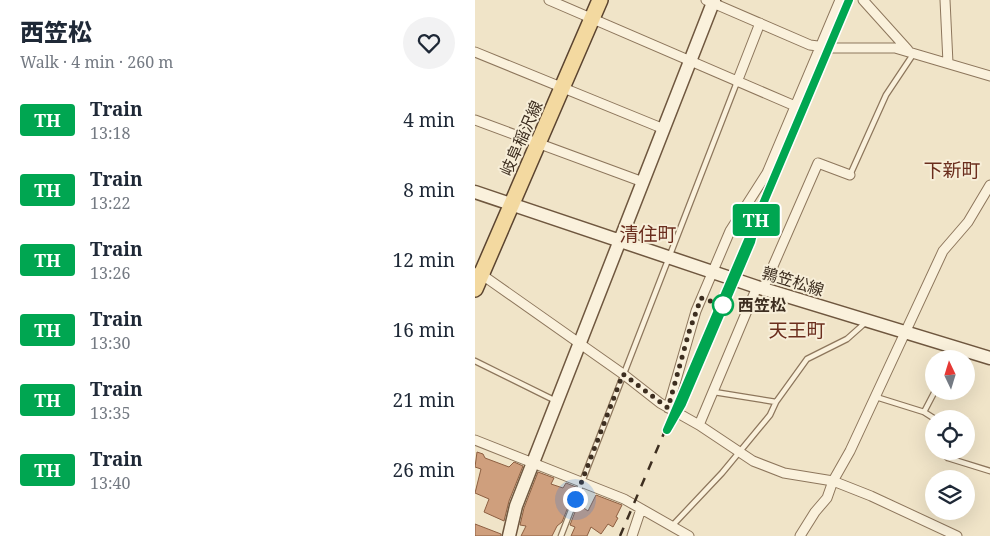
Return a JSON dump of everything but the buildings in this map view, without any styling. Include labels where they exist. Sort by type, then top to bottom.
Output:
[{"type":"main road","name":"岐阜稲沢線","points":[[475,289],[478,272],[512,204],[601,0]]},
{"type":"street","points":[[549,0],[795,106]]},
{"type":"street","points":[[668,408],[696,311],[730,232],[767,173],[841,0]]},
{"type":"street","points":[[863,0],[911,51]]},
{"type":"street","points":[[945,0],[948,63]]},
{"type":"street","points":[[509,536],[516,506],[691,62],[711,1],[810,45],[820,47],[895,48],[911,51],[990,76]]},
{"type":"street","points":[[737,82],[760,23]]},
{"type":"street","points":[[475,52],[664,128]]},
{"type":"street","points":[[475,120],[643,182]]},
{"type":"street","points":[[699,425],[818,163],[850,175]]},
{"type":"street","points":[[800,536],[815,512],[827,498],[833,481],[851,451],[904,331],[943,250],[969,222],[990,185]]},
{"type":"street","name":"鶉笠松線","points":[[475,192],[760,288],[904,331],[947,350]]},
{"type":"street","points":[[478,272],[668,408],[699,425],[764,467],[833,481],[871,496],[956,536]]},
{"type":"street","name":"鶉笠松線","points":[[975,354],[989,355]]},
{"type":"street","points":[[475,440],[582,480],[641,509],[689,536]]},
{"type":"street","points":[[632,536],[641,509]]},
{"type":"lane","points":[[850,175],[886,95],[911,51]]},
{"type":"lane","points":[[561,536],[737,82]]},
{"type":"lane","points":[[672,526],[770,415],[776,402],[807,359],[847,339],[868,320]]},
{"type":"lane","points":[[475,361],[557,402]]},
{"type":"lane","points":[[713,392],[776,402]]},
{"type":"lane","points":[[874,397],[924,412],[930,400]]},
{"type":"lane","points":[[954,460],[990,471]]},
{"type":"railway","points":[[620,536],[849,0]]},
{"type":"train","name":"TH","points":[[751,233],[667,430],[682,404],[751,242],[757,218],[849,0]]},
{"type":"place","name":"西笠松","points":[[723,305]]},
{"type":"district","name":"下新町","points":[[952,170]]},
{"type":"district","name":"清住町","points":[[648,234]]},
{"type":"district","name":"天王町","points":[[797,330]]},
{"type":"route","points":[[575,499],[623,374],[668,408],[689,332],[701,298],[723,305]]}]
